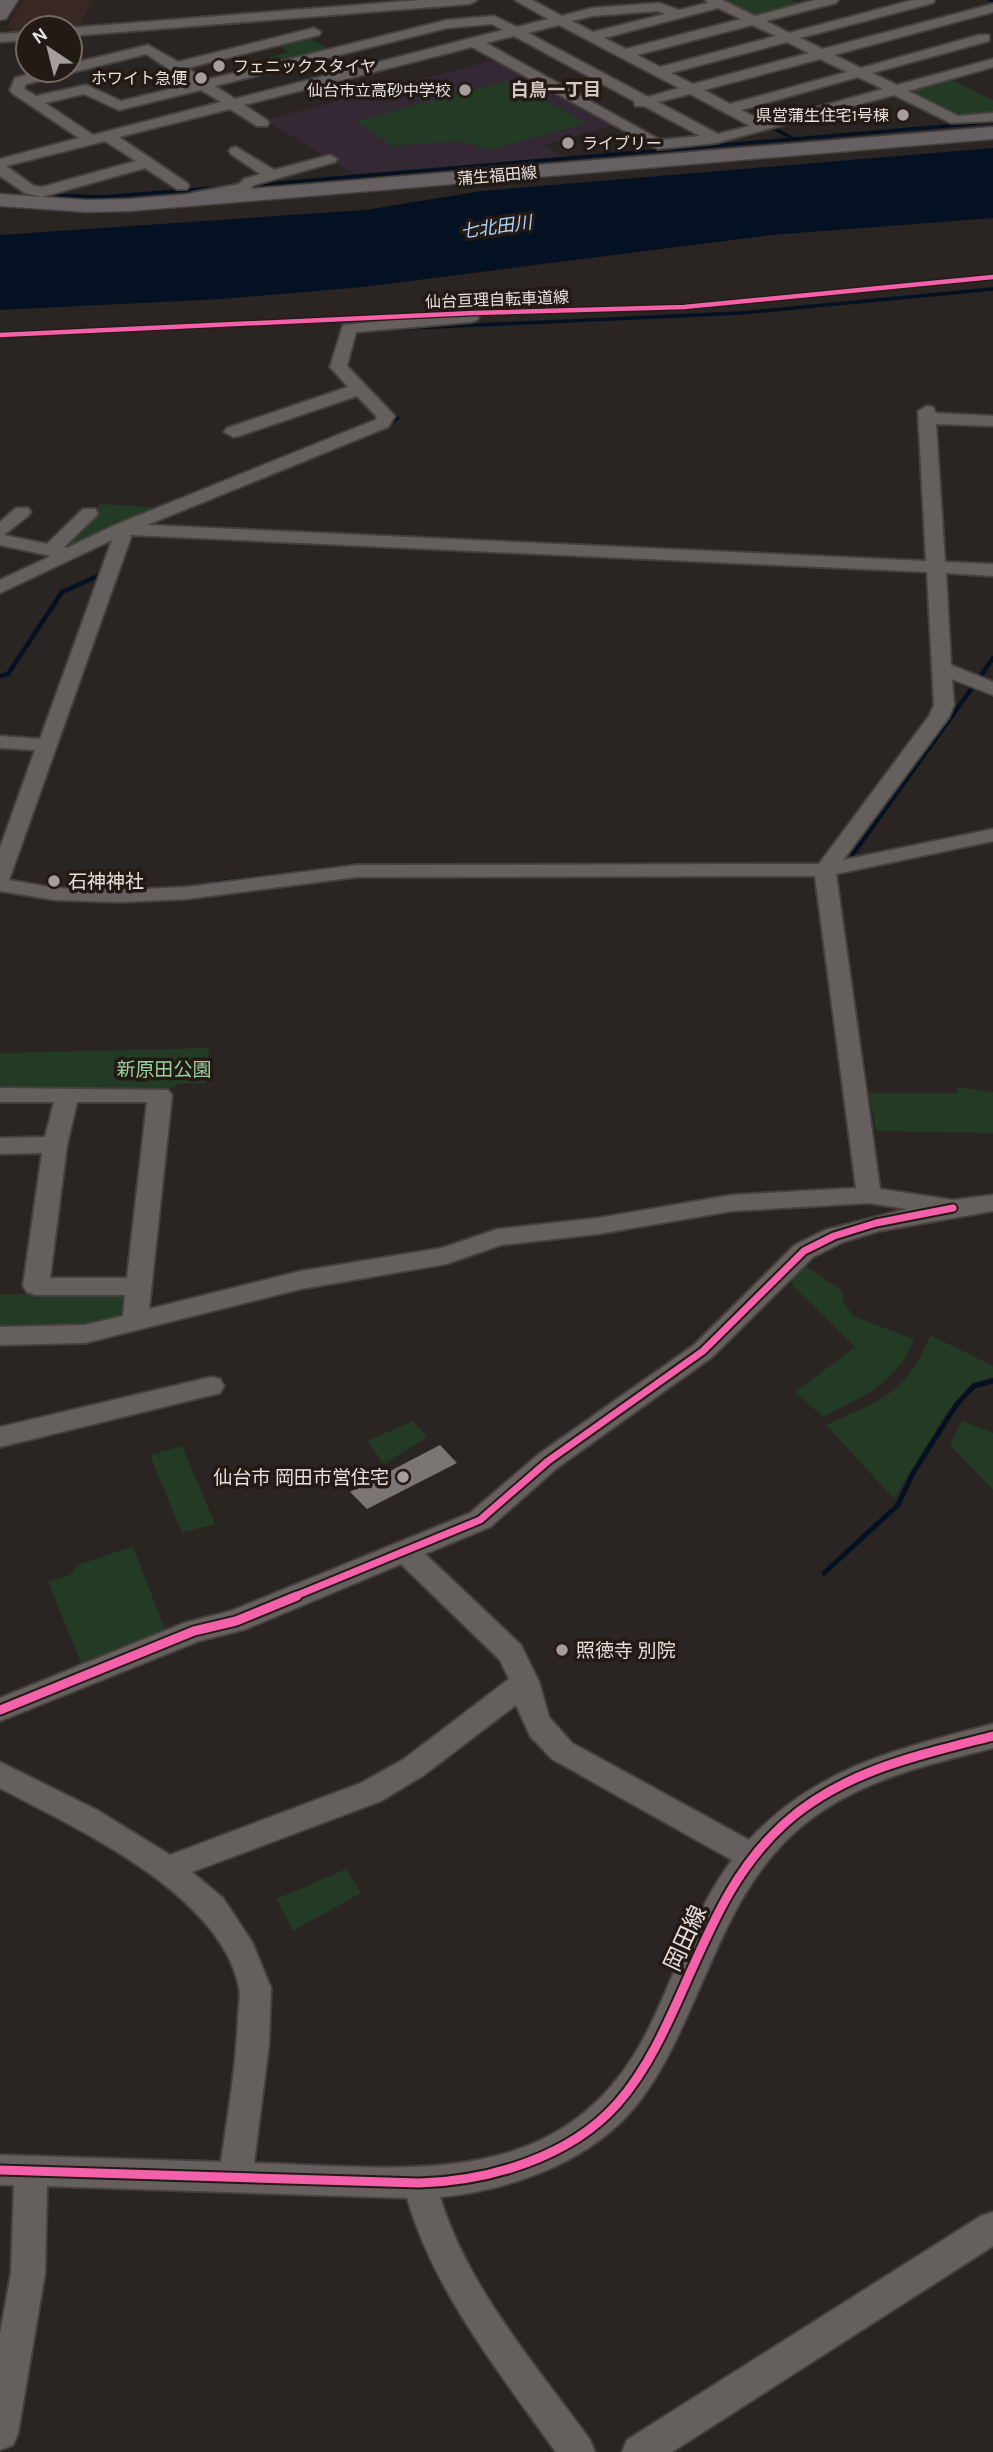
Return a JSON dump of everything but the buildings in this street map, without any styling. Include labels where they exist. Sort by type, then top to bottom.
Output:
[{"type":"main road","points":[[0,15],[9,0]]},
{"type":"main road","name":"蒲生福田線","points":[[39,208],[122,205],[179,194],[993,133]]},
{"type":"main road","points":[[0,200],[39,208]]},
{"type":"main road","points":[[0,213],[39,208]]},
{"type":"street","points":[[84,32],[470,0]]},
{"type":"street","points":[[522,0],[767,126]]},
{"type":"street","points":[[628,53],[831,0]]},
{"type":"street","points":[[978,0],[993,8]]},
{"type":"street","points":[[662,71],[915,1]]},
{"type":"street","points":[[594,36],[716,2],[956,120],[993,117]]},
{"type":"street","points":[[0,163],[592,12],[659,7],[677,14]]},
{"type":"street","points":[[602,114],[993,8]]},
{"type":"street","points":[[290,15],[374,68]]},
{"type":"street","points":[[35,101],[86,89],[119,106],[447,24],[494,20],[716,139]]},
{"type":"street","points":[[947,20],[989,40]]},
{"type":"street","points":[[176,67],[314,32]]},
{"type":"street","points":[[732,108],[989,40]]},
{"type":"street","points":[[474,42],[658,145],[716,139],[986,65],[993,74]]},
{"type":"street","points":[[84,65],[148,49],[262,123]]},
{"type":"street","points":[[0,86],[16,87]]},
{"type":"street","points":[[16,87],[16,90],[90,140]]},
{"type":"street","points":[[108,136],[147,163],[179,194],[244,188],[249,182],[330,159]]},
{"type":"street","points":[[236,151],[272,176]]},
{"type":"street","points":[[0,169],[30,190],[42,192],[147,163]]},
{"type":"street","points":[[0,587],[61,551],[382,423],[386,416],[338,367],[349,328],[471,317],[473,313]]},
{"type":"street","points":[[233,432],[360,389]]},
{"type":"street","points":[[869,1195],[825,870],[939,717],[944,705],[927,415],[993,421]]},
{"type":"street","points":[[0,531],[22,512]]},
{"type":"street","points":[[61,551],[89,513]]},
{"type":"street","points":[[118,530],[993,570]]},
{"type":"street","points":[[0,877],[122,537],[118,530]]},
{"type":"street","points":[[0,540],[61,551]]},
{"type":"street","points":[[942,668],[993,689]]},
{"type":"street","points":[[0,742],[47,745]]},
{"type":"street","points":[[0,885],[55,894],[120,895],[187,893],[357,871],[825,870],[993,835]]},
{"type":"street","points":[[0,1095],[160,1095],[135,1320]]},
{"type":"street","points":[[67,1097],[55,1145],[36,1286],[139,1287]]},
{"type":"street","points":[[0,1146],[55,1145]]},
{"type":"street","points":[[0,1336],[85,1334],[301,1280],[446,1256],[498,1237],[598,1226],[732,1203],[869,1195],[953,1208]]},
{"type":"street","points":[[0,1710],[194,1631],[236,1621],[480,1520],[548,1461],[703,1351],[804,1251],[834,1236],[876,1223],[993,1203]]},
{"type":"street","points":[[0,1437],[211,1386]]},
{"type":"street","points":[[405,1551],[511,1653],[525,1682],[531,1714],[543,1734],[562,1751],[754,1857]]},
{"type":"street","points":[[167,1869],[371,1792],[414,1767],[525,1682]]},
{"type":"street","name":"岡田線","points":[[16,2170],[429,2183],[517,2167],[555,2149],[595,2125],[629,2089],[652,2052],[731,1886],[784,1824],[826,1792],[881,1765],[993,1736]]},
{"type":"street","points":[[0,1774],[86,1819],[167,1869],[212,1907],[241,1951],[254,1988],[253,2044],[236,2176]]},
{"type":"street","points":[[0,2433],[28,2273],[16,2170]]},
{"type":"street","points":[[429,2183],[424,2205],[464,2290],[577,2452]]},
{"type":"street","points":[[640,2452],[993,2227]]},
{"type":"shaded area","points":[[23,0],[93,0],[84,17],[84,14],[15,14]]},
{"type":"shaded area","points":[[14,15],[14,32],[7,27]]},
{"type":"shaded area","name":"仙台市立高砂中学校","points":[[495,60],[614,125],[544,145],[563,157],[354,174],[265,120]]},
{"type":"green space","points":[[719,0],[791,0],[804,6],[756,18]]},
{"type":"green space","points":[[309,38],[330,50],[278,64],[268,58],[288,52],[281,46]]},
{"type":"green space","points":[[951,79],[993,100],[993,114],[958,117],[904,92]]},
{"type":"green space","points":[[507,81],[587,123],[489,150],[462,141],[391,146],[356,121]]},
{"type":"green space","points":[[100,504],[151,507],[152,511],[69,547],[59,546]]},
{"type":"green space","name":"新原田公園","points":[[209,1048],[206,1083],[176,1084],[175,1088],[0,1088],[0,1053]]},
{"type":"green space","points":[[958,1087],[993,1092],[993,1133],[876,1131],[869,1093],[958,1093]]},
{"type":"green space","points":[[803,1264],[841,1290],[845,1305],[855,1317],[914,1339],[907,1354],[888,1378],[865,1395],[823,1417],[795,1392],[855,1347],[792,1285],[793,1275]]},
{"type":"green space","points":[[0,1294],[120,1294],[129,1305],[120,1320],[22,1331],[0,1330]]},
{"type":"green space","points":[[930,1335],[993,1366],[993,1377],[972,1383],[947,1412],[894,1499],[826,1425],[876,1401],[901,1383],[921,1355]]},
{"type":"green space","points":[[413,1421],[427,1437],[384,1464],[367,1441]]},
{"type":"green space","points":[[962,1421],[993,1433],[993,1490],[950,1445]]},
{"type":"green space","points":[[182,1446],[215,1524],[182,1533],[150,1455]]},
{"type":"green space","points":[[133,1546],[168,1638],[85,1672],[48,1582],[70,1575],[78,1565]]},
{"type":"green space","points":[[346,1869],[361,1893],[293,1931],[276,1899]]},
{"type":"water","name":"七北田川","points":[[993,148],[993,218],[771,235],[363,287],[221,299],[0,310],[0,235],[365,210],[482,191]]},
{"type":"waterway","points":[[254,185],[993,122]]},
{"type":"waterway","points":[[766,124],[792,138]]},
{"type":"waterway","points":[[27,194],[102,197],[227,187]]},
{"type":"waterway","points":[[391,329],[740,313],[993,289]]},
{"type":"waterway","points":[[380,401],[397,418],[385,426]]},
{"type":"waterway","points":[[0,676],[8,674],[62,592],[100,575]]},
{"type":"waterway","points":[[980,677],[993,658]]},
{"type":"waterway","points":[[848,861],[972,688]]},
{"type":"waterway","points":[[216,883],[359,865]]},
{"type":"waterway","points":[[824,1573],[898,1505],[913,1473],[957,1404],[974,1386],[993,1381]]},
{"type":"cycle path","name":"仙台亘理自転車道線","points":[[0,335],[473,313],[684,307],[993,277]]},
{"type":"cycle path","points":[[0,1710],[194,1631],[236,1621],[480,1520],[548,1461],[703,1351],[804,1251],[834,1236],[876,1223],[953,1208]]},
{"type":"cycle path","points":[[0,2170],[419,2183],[482,2176],[528,2161],[569,2142],[593,2126],[616,2105],[636,2079],[655,2049],[730,1888],[762,1846],[785,1823],[832,1789],[883,1766],[993,1736]]},
{"type":"place","name":"フェニックスタイヤ","points":[[219,66]]},
{"type":"place","name":"ホワイト急便","points":[[201,78]]},
{"type":"place","name":"仙台市立高砂中学校","points":[[465,90]]},
{"type":"place","name":"県営蒲生住宅1号棟","points":[[903,115]]},
{"type":"place","name":"ライブリー","points":[[568,143]]},
{"type":"place","name":"石神神社","points":[[54,881]]},
{"type":"place","name":"仙台市 岡田市営住宅","points":[[403,1477]]},
{"type":"place","name":"照徳寺 別院","points":[[562,1650]]},
{"type":"district","name":"白鳥一丁目","points":[[556,90]]}]
